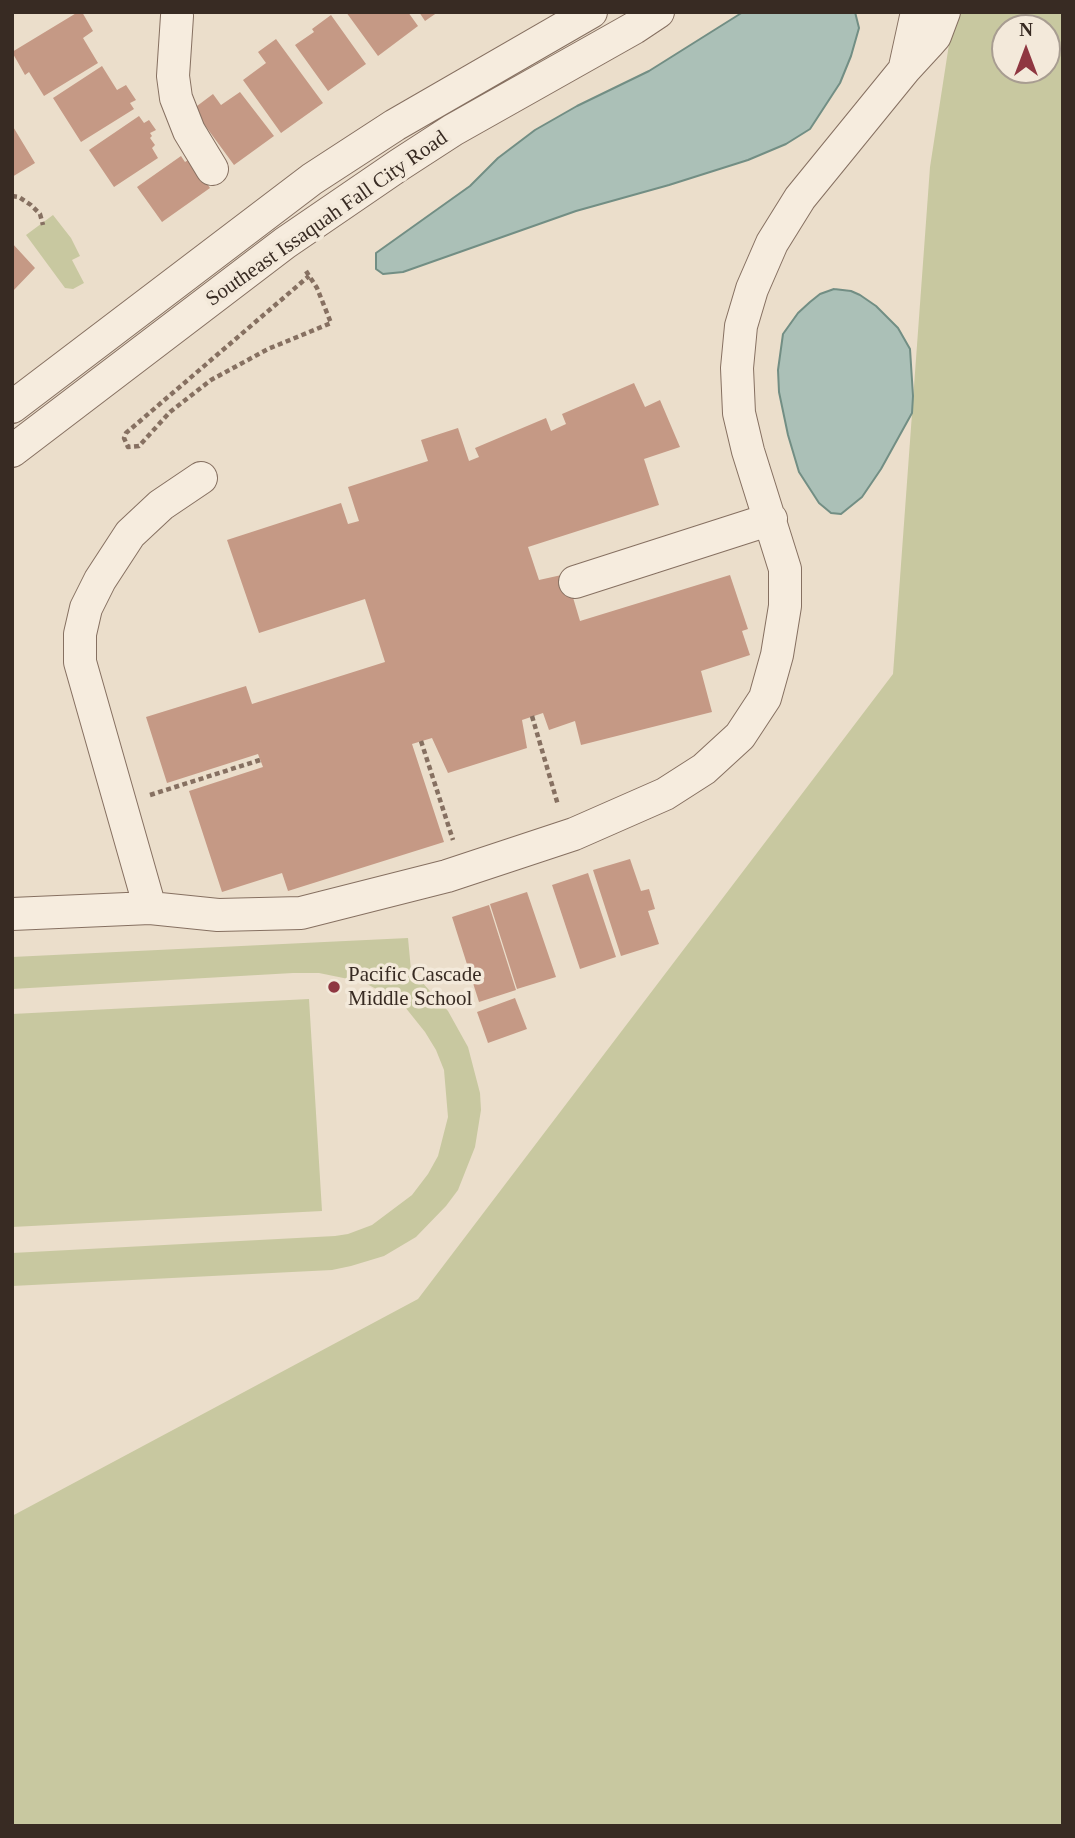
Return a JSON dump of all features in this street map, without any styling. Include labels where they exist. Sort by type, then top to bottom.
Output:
[{"type":"street","name":"Southeast Issaquah Fall City Road","points":[[12,407],[313,179],[418,111],[591,12]]},
{"type":"street","name":"Southeast Issaquah Fall City Road","points":[[12,451],[285,243],[387,173],[453,131],[565,69],[658,12]]},
{"type":"street","points":[[905,69],[908,12]]},
{"type":"street","points":[[905,69],[917,12]]},
{"type":"street","points":[[12,914],[150,908],[218,915],[301,913],[447,876],[574,834],[665,794],[704,769],[740,736],[765,698],[777,655],[785,607],[785,569],[739,414],[738,354],[741,326],[752,289],[772,243],[800,198],[935,36],[944,12]]},
{"type":"street","points":[[183,13],[173,76],[176,98],[189,131],[212,169]]},
{"type":"street","points":[[150,908],[80,662],[80,634],[86,608],[100,580],[130,534],[161,505],[201,478]]},
{"type":"street","points":[[575,582],[771,519]]},
{"type":"path","points":[[12,196],[31,205],[40,214],[43,225]]},
{"type":"path","points":[[307,273],[317,288],[331,323],[268,349],[211,380],[170,412],[139,446],[128,447],[124,438],[126,433],[307,273]]},
{"type":"path","points":[[532,716],[558,805]]},
{"type":"path","points":[[421,741],[453,840]]},
{"type":"path","points":[[150,795],[260,760]]},
{"type":"green space","points":[[954,12],[1063,12],[1063,1826],[12,1826],[12,1516],[418,1299],[893,674],[930,167]]},
{"type":"green space","points":[[53,215],[71,238],[80,256],[72,260],[84,283],[73,289],[65,288],[26,235]]},
{"type":"green space","points":[[408,938],[411,970],[448,1011],[468,1047],[480,1093],[481,1110],[475,1147],[458,1190],[416,1237],[384,1256],[332,1270],[12,1286],[12,1253],[335,1236],[372,1225],[412,1195],[428,1174],[438,1156],[448,1117],[444,1070],[425,1032],[401,1002],[363,982],[319,973],[293,973],[12,989],[12,957]]},
{"type":"green space","points":[[309,999],[322,1211],[12,1227],[12,1014]]},
{"type":"shaded area","points":[[743,12],[855,12],[859,28],[851,56],[840,83],[810,129],[786,144],[748,160],[576,211],[403,272],[383,274],[376,269],[376,253],[470,186],[498,158],[535,130],[649,71]]},
{"type":"shaded area","points":[[834,289],[860,295],[876,306],[898,328],[910,349],[913,396],[912,413],[881,469],[862,497],[841,514],[831,513],[819,503],[799,472],[779,392],[778,370],[783,334],[810,302],[820,294]]},
{"type":"building","points":[[82,12],[93,31],[83,38],[98,63],[44,96],[29,72],[25,75],[12,52]]},
{"type":"building","points":[[346,12],[408,12],[418,26],[378,56]]},
{"type":"building","points":[[419,12],[438,12],[425,21]]},
{"type":"building","points":[[331,15],[366,64],[328,91],[295,45],[314,32],[312,29]]},
{"type":"building","points":[[276,39],[323,103],[281,133],[243,80],[266,63],[258,52]]},
{"type":"building","points":[[102,66],[117,90],[126,85],[136,100],[130,103],[134,109],[81,142],[53,98]]},
{"type":"building","points":[[240,92],[274,136],[234,165],[193,109],[213,94],[221,105]]},
{"type":"building","points":[[139,116],[144,123],[149,120],[156,130],[150,133],[150,138],[158,158],[114,187],[89,150]]},
{"type":"building","points":[[12,125],[35,163],[12,177]]},
{"type":"building","points":[[181,156],[185,162],[190,159],[210,188],[162,222],[137,187]]},
{"type":"building","points":[[12,243],[35,268],[12,292]]},
{"type":"building","points":[[634,383],[645,407],[660,400],[680,447],[644,459],[659,505],[528,547],[539,580],[566,574],[580,621],[730,575],[748,629],[742,631],[750,655],[701,671],[712,712],[581,745],[575,721],[549,730],[543,713],[522,720],[527,748],[448,773],[432,738],[412,744],[444,842],[288,891],[282,873],[222,892],[189,791],[263,767],[258,754],[167,783],[146,717],[246,686],[252,704],[385,662],[365,599],[259,633],[227,540],[341,503],[348,524],[359,521],[348,487],[428,461],[421,440],[458,428],[469,461],[479,457],[475,448],[546,418],[551,431],[566,424],[562,414]]},
{"type":"building","points":[[630,859],[641,891],[649,889],[655,909],[648,911],[659,944],[621,956],[593,870]]},
{"type":"building","points":[[588,873],[616,957],[580,969],[552,885]]},
{"type":"building","points":[[527,892],[556,977],[517,989],[490,904]]},
{"type":"building","points":[[489,905],[516,990],[479,1002],[452,917]]},
{"type":"building","points":[[515,998],[527,1029],[488,1043],[477,1012]]},
{"type":"place","name":"Pacific Cascade Middle School","points":[[334,987]]}]
